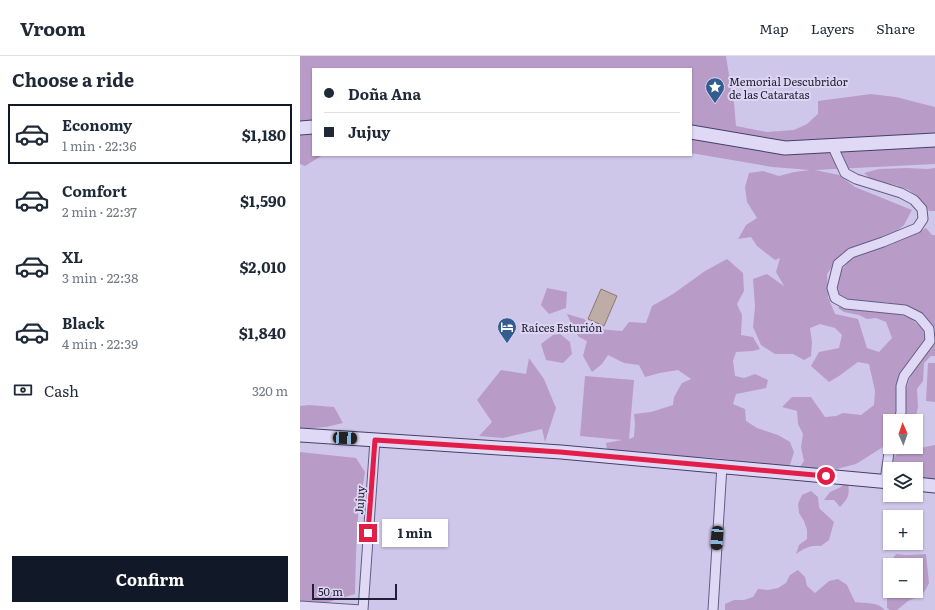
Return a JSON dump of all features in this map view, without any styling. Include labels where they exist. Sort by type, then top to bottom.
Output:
[{"type":"main road","points":[[300,128],[312,127]]},
{"type":"main road","points":[[692,132],[785,148],[935,140]]},
{"type":"main road","points":[[300,435],[560,452],[883,481]]},
{"type":"main road","points":[[923,485],[935,486]]},
{"type":"street","points":[[832,145],[845,173],[856,180],[901,193],[914,200],[922,209],[923,219],[917,228],[889,240],[851,253],[838,264],[832,288],[835,298],[846,304],[905,310],[919,317],[929,329],[930,341],[904,376],[901,386],[901,414]]},
{"type":"street","name":"Jujuy","points":[[362,610],[375,440]]},
{"type":"street","points":[[713,610],[722,466]]},
{"type":"street","points":[[300,606],[362,610]]},
{"type":"shaded area","points":[[300,56],[726,56],[734,103],[736,126],[767,132],[794,130],[807,124],[818,114],[818,101],[871,94],[896,97],[935,107],[935,164],[815,170],[839,175],[855,187],[912,210],[904,225],[883,242],[841,255],[827,274],[828,297],[835,314],[858,319],[867,348],[879,352],[892,338],[886,322],[876,318],[867,319],[859,315],[844,312],[838,308],[841,305],[893,312],[911,319],[923,329],[925,342],[900,376],[896,391],[898,414],[883,414],[883,447],[856,464],[829,471],[800,467],[804,461],[801,447],[803,434],[798,424],[797,411],[782,407],[792,397],[811,397],[825,417],[836,416],[843,413],[861,415],[874,405],[875,391],[869,364],[858,362],[829,382],[811,366],[819,352],[839,348],[842,335],[835,328],[820,324],[810,328],[812,342],[811,356],[804,360],[793,354],[775,354],[761,345],[753,327],[755,307],[753,279],[767,274],[784,286],[776,272],[780,258],[775,260],[757,246],[751,237],[738,239],[746,225],[757,218],[747,202],[745,187],[749,173],[763,171],[779,176],[810,170],[772,167],[692,153],[692,68],[312,68],[312,156],[321,156],[305,166],[300,164]]},
{"type":"shaded area","points":[[935,168],[935,211],[929,211],[920,199],[909,190],[896,185],[872,180],[864,173],[879,169]]},
{"type":"shaded area","points":[[926,228],[932,235],[935,235],[935,329],[923,317],[909,307],[885,302],[872,303],[851,300],[839,296],[838,287],[840,272],[849,261],[862,253],[893,244],[902,234],[917,233]]},
{"type":"shaded area","points":[[727,259],[743,273],[744,291],[737,304],[742,315],[741,335],[753,337],[760,349],[736,352],[733,361],[735,376],[744,378],[755,374],[768,380],[766,388],[736,394],[733,404],[745,409],[746,421],[757,428],[778,435],[790,442],[794,452],[790,465],[768,465],[716,458],[607,450],[606,443],[622,440],[580,436],[585,376],[634,380],[629,439],[634,437],[634,414],[651,412],[673,405],[674,397],[682,383],[691,379],[678,370],[645,377],[639,365],[624,363],[608,355],[602,364],[592,372],[583,356],[587,341],[579,337],[567,314],[584,319],[596,329],[622,331],[629,322],[646,323],[652,306],[673,294],[705,271]]},
{"type":"shaded area","points":[[547,288],[567,292],[566,308],[549,314],[541,305]]},
{"type":"shaded area","points":[[601,289],[617,296],[604,326],[588,319]]},
{"type":"shaded area","points":[[935,329],[935,356],[931,356],[924,363],[923,381],[917,389],[918,407],[916,414],[905,414],[905,393],[909,380],[915,367],[933,345]]},
{"type":"shaded area","points":[[560,334],[570,342],[572,354],[563,363],[546,360],[541,344],[553,335]]},
{"type":"shaded area","points":[[529,358],[544,379],[556,408],[545,442],[542,429],[503,438],[479,436],[492,422],[477,400],[501,370],[526,374]]},
{"type":"shaded area","points":[[928,363],[935,363],[935,402],[926,401]]},
{"type":"shaded area","points":[[309,405],[334,407],[343,423],[326,427],[300,429],[300,406]]},
{"type":"shaded area","points":[[935,445],[935,479],[923,481],[923,462],[894,462],[892,459],[897,454],[923,454],[923,447]]},
{"type":"shaded area","points":[[300,452],[356,458],[365,472],[358,516],[355,594],[322,604],[300,602]]},
{"type":"shaded area","points":[[848,483],[849,491],[847,499],[840,507],[834,500],[824,500],[830,492]]},
{"type":"shaded area","points":[[811,491],[818,497],[820,509],[834,522],[829,540],[821,546],[808,547],[796,554],[799,545],[807,539],[807,530],[799,513],[798,504],[802,495]]},
{"type":"shaded area","points":[[896,554],[926,554],[929,583],[923,592],[923,558],[893,558]]},
{"type":"shaded area","points":[[798,570],[805,577],[807,586],[815,593],[829,581],[838,579],[847,585],[855,602],[875,604],[885,610],[725,610],[725,604],[734,600],[744,600],[753,597],[758,589],[768,590],[778,588],[786,583],[790,575]]},
{"type":"shaded area","points":[[887,598],[915,598],[908,601],[897,610],[890,610],[887,608]]},
{"type":"place","name":"Memorial Descubridor de las Cataratas","points":[[715,104]]},
{"type":"place","name":"Raíces Esturión","points":[[507,344]]},
{"type":"route","points":[[368,533],[375,440],[560,452],[826,476]]}]
